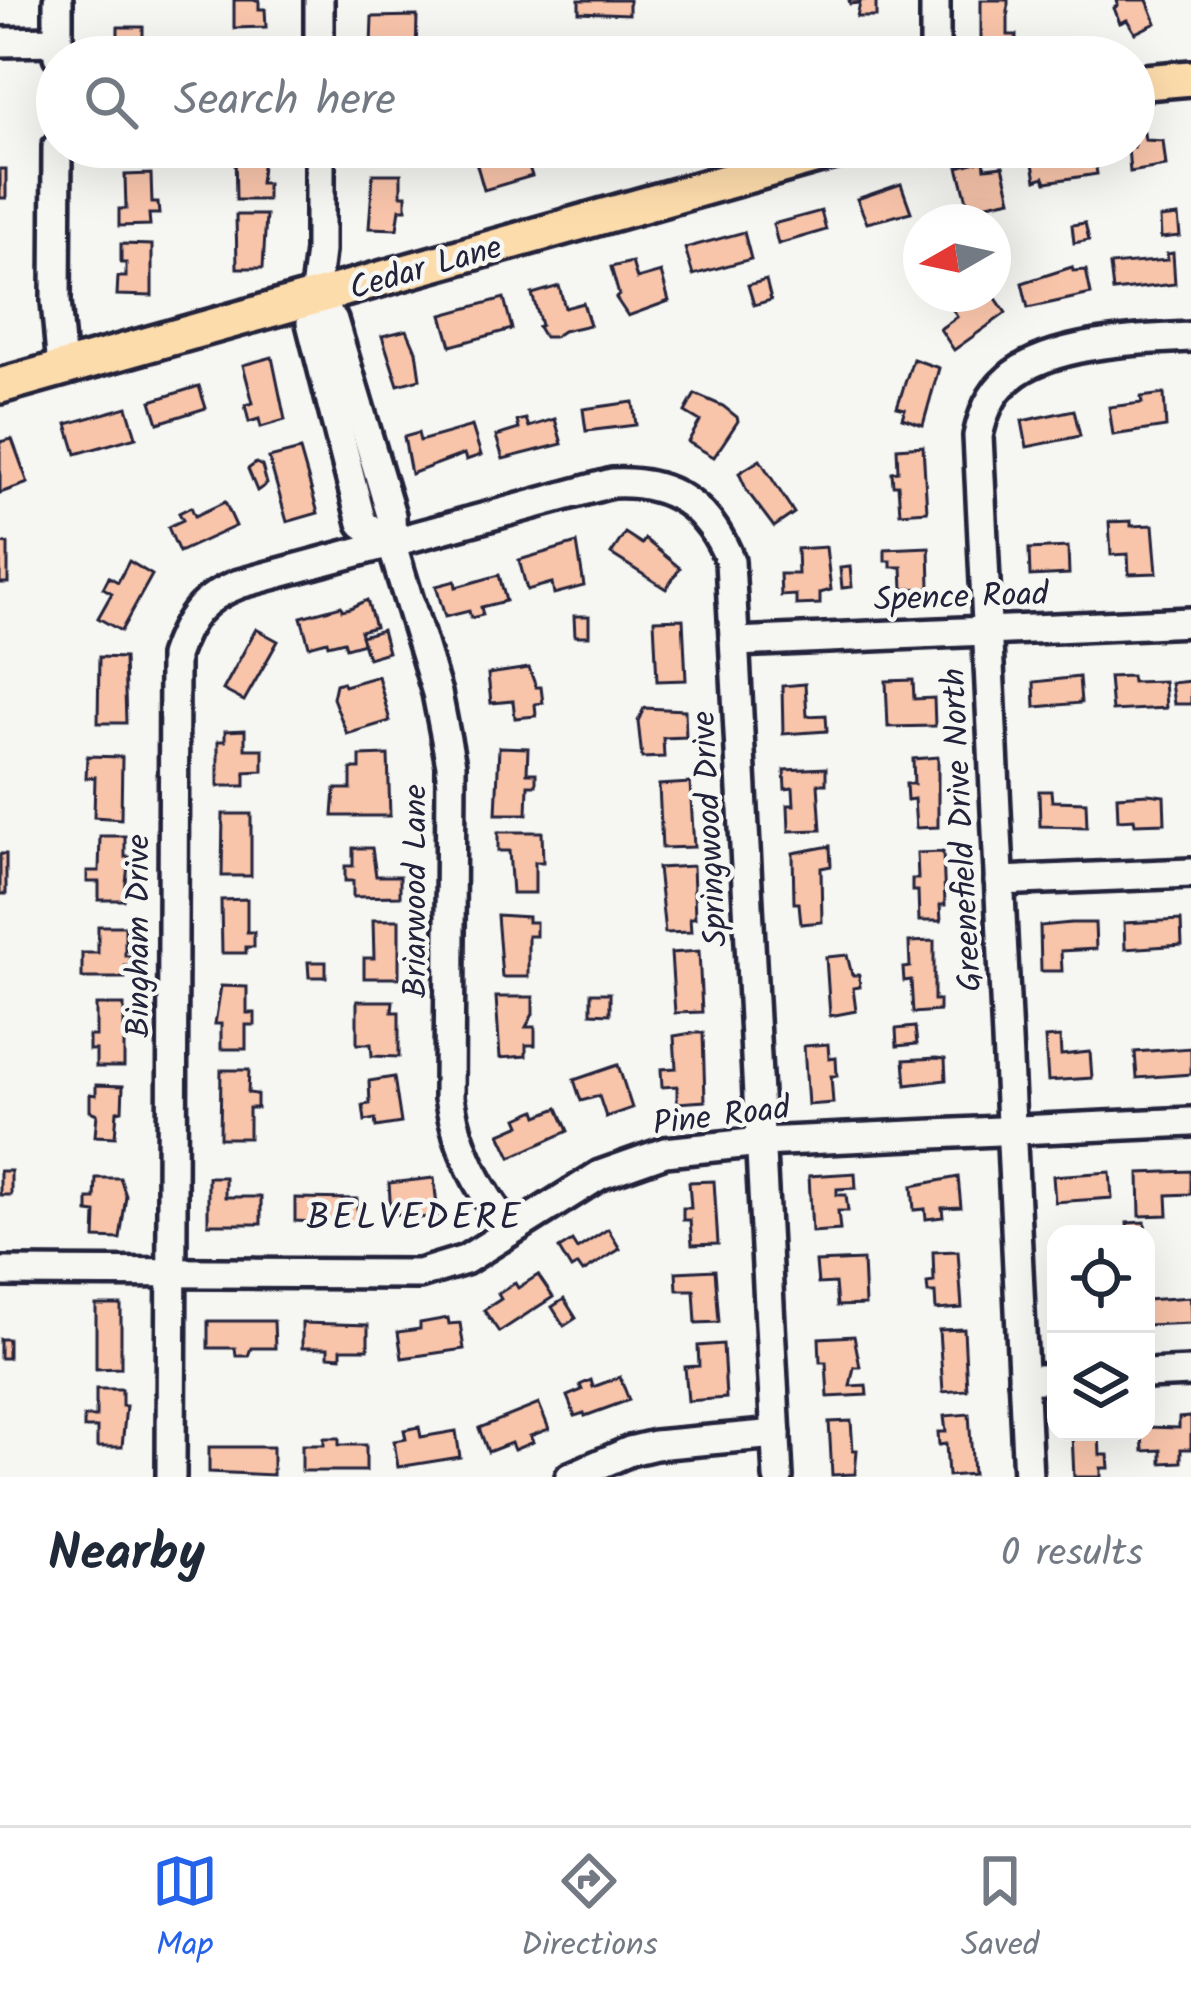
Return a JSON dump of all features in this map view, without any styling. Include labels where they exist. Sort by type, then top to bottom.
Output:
[{"type":"main road","points":[[1155,81],[1191,78]]},
{"type":"main road","name":"Cedar Lane","points":[[0,386],[774,168]]},
{"type":"street","points":[[58,0],[58,36]]},
{"type":"street","points":[[319,0],[319,36]]},
{"type":"street","points":[[934,0],[935,36]]},
{"type":"street","points":[[0,42],[36,46]]},
{"type":"street","points":[[57,168],[56,301],[62,368]]},
{"type":"street","name":"Briarwood Lane","points":[[320,168],[320,251],[311,323],[362,523],[392,545],[442,711],[451,765],[449,1098],[458,1139],[476,1180],[511,1230]]},
{"type":"street","name":"Greenefield Drive North","points":[[1028,1477],[978,436],[993,396],[1021,368],[1110,344],[1191,337]]},
{"type":"street","name":"Springwood Drive","points":[[392,545],[612,482],[655,485],[693,504],[721,537],[730,561],[735,642],[778,1477]]},
{"type":"street","name":"Bingham Drive","points":[[171,1477],[174,656],[192,613],[223,590],[392,545]]},
{"type":"street","name":"Spence Road","points":[[735,642],[1191,622]]},
{"type":"street","points":[[999,881],[1191,873]]},
{"type":"street","name":"Pine Road","points":[[0,1272],[418,1274],[465,1260],[572,1189],[628,1163],[703,1146],[1191,1122]]},
{"type":"street","points":[[1155,1374],[1191,1372]]},
{"type":"street","points":[[1023,1380],[1047,1379]]},
{"type":"street","points":[[570,1477],[655,1444],[776,1435]]},
{"type":"building","points":[[234,0],[259,0],[266,27],[234,28]]},
{"type":"building","points":[[579,0],[629,0],[629,14],[579,12]]},
{"type":"building","points":[[849,0],[876,0],[876,17],[857,17],[860,3]]},
{"type":"building","points":[[981,0],[1008,0],[1008,35],[1016,36],[981,36]]},
{"type":"building","points":[[1117,0],[1147,0],[1156,23],[1135,33],[1127,20],[1120,23],[1114,8]]},
{"type":"building","points":[[417,16],[417,36],[371,36],[372,17]]},
{"type":"building","points":[[118,27],[143,27],[143,36],[118,36]]},
{"type":"building","points":[[1155,141],[1163,141],[1166,166],[1155,168]]},
{"type":"building","points":[[235,168],[262,168],[260,183],[267,183],[267,200],[236,200]]},
{"type":"building","points":[[478,168],[529,168],[532,176],[484,190]]},
{"type":"building","points":[[958,168],[1003,168],[1011,199],[968,204]]},
{"type":"building","points":[[1034,168],[1096,168],[1097,174],[1036,180]]},
{"type":"building","points":[[0,169],[6,169],[6,198],[0,198]]},
{"type":"building","points":[[151,174],[152,203],[158,203],[159,214],[149,214],[150,225],[119,226],[119,209],[126,209],[125,175]]},
{"type":"building","points":[[373,174],[401,174],[406,209],[400,209],[397,229],[369,228]]},
{"type":"building","points":[[901,184],[908,204],[903,204],[903,214],[867,223],[857,199]]},
{"type":"building","points":[[821,211],[826,230],[778,244],[773,224]]},
{"type":"building","points":[[236,215],[266,215],[263,268],[237,268]]},
{"type":"building","points":[[1178,216],[1180,236],[1161,238],[1160,218]]},
{"type":"building","points":[[1085,223],[1089,240],[1074,243],[1072,225]]},
{"type":"building","points":[[744,232],[751,259],[693,275],[685,248]]},
{"type":"building","points":[[121,244],[152,245],[152,296],[117,295],[118,277],[126,277]]},
{"type":"building","points":[[1173,253],[1175,284],[1113,291],[1110,265],[1168,260],[1167,254]]},
{"type":"building","points":[[632,262],[637,279],[661,272],[669,301],[628,316],[616,298],[611,267]]},
{"type":"building","points":[[1072,267],[1073,271],[1086,270],[1091,294],[1028,308],[1022,283]]},
{"type":"building","points":[[766,280],[771,300],[754,305],[748,285]]},
{"type":"building","points":[[559,286],[565,308],[583,303],[590,325],[544,337],[532,294]]},
{"type":"building","points":[[504,298],[512,329],[451,346],[442,315]]},
{"type":"building","points":[[954,312],[1006,313],[954,350],[940,329],[957,317]]},
{"type":"building","points":[[407,330],[420,379],[398,385],[382,336]]},
{"type":"building","points":[[272,357],[285,420],[261,427],[259,419],[249,422],[245,405],[253,403],[243,365]]},
{"type":"building","points":[[913,359],[939,368],[923,425],[902,418],[905,409],[897,407]]},
{"type":"building","points":[[199,386],[206,408],[158,423],[151,401]]},
{"type":"building","points":[[695,394],[737,417],[714,457],[688,442],[700,421],[685,412]]},
{"type":"building","points":[[1164,394],[1166,427],[1113,435],[1109,407],[1142,403],[1141,397]]},
{"type":"building","points":[[633,402],[636,425],[586,431],[583,409]]},
{"type":"building","points":[[127,407],[136,437],[76,454],[67,424]]},
{"type":"building","points":[[1074,410],[1080,436],[1027,447],[1022,421]]},
{"type":"building","points":[[526,419],[529,427],[555,419],[562,444],[503,459],[496,436],[519,429],[517,421]]},
{"type":"building","points":[[472,426],[481,455],[466,460],[464,454],[411,474],[404,437],[418,433],[420,441]]},
{"type":"building","points":[[12,439],[28,483],[0,493],[0,442]]},
{"type":"building","points":[[923,446],[927,511],[900,513],[892,472],[898,471],[897,448]]},
{"type":"building","points":[[300,450],[318,513],[287,522],[269,458]]},
{"type":"building","points":[[760,460],[794,513],[774,527],[739,473]]},
{"type":"building","points":[[256,463],[262,466],[267,484],[257,491],[248,469]]},
{"type":"building","points":[[225,502],[236,526],[179,552],[168,527],[183,520],[179,513],[191,507],[195,516]]},
{"type":"building","points":[[1131,521],[1131,526],[1153,525],[1157,573],[1129,574],[1128,554],[1111,555],[1109,522]]},
{"type":"building","points":[[625,533],[642,544],[645,539],[680,568],[666,589],[611,554]]},
{"type":"building","points":[[0,543],[8,544],[8,583],[0,583]]},
{"type":"building","points":[[577,543],[584,586],[554,594],[552,583],[527,590],[519,560]]},
{"type":"building","points":[[826,547],[831,590],[820,593],[820,604],[796,605],[796,595],[781,596],[780,574],[798,574],[797,549]]},
{"type":"building","points":[[929,547],[930,588],[903,589],[902,567],[891,567],[891,561],[885,561],[885,549]]},
{"type":"building","points":[[1068,547],[1069,574],[1030,576],[1029,549]]},
{"type":"building","points":[[129,561],[152,575],[121,631],[98,618],[112,593],[103,588],[109,577],[118,582]]},
{"type":"building","points":[[850,567],[852,587],[842,588],[840,568]]},
{"type":"building","points":[[499,575],[506,601],[481,607],[483,615],[471,618],[469,611],[445,617],[436,586],[455,581],[456,587]]},
{"type":"building","points":[[367,600],[375,627],[360,631],[364,643],[346,648],[344,641],[328,645],[327,641],[309,646],[301,617]]},
{"type":"building","points":[[574,616],[589,616],[589,636],[575,636]]},
{"type":"building","points":[[683,619],[686,680],[657,681],[654,620]]},
{"type":"building","points":[[256,629],[278,641],[244,701],[223,690]]},
{"type":"building","points":[[382,630],[388,652],[368,658],[361,636]]},
{"type":"building","points":[[99,657],[124,658],[126,723],[98,723]]},
{"type":"building","points":[[529,668],[536,687],[541,687],[543,703],[535,704],[536,716],[515,718],[513,701],[491,703],[488,674]]},
{"type":"building","points":[[378,676],[390,721],[347,734],[333,698],[336,684]]},
{"type":"building","points":[[1131,676],[1132,682],[1164,681],[1166,708],[1112,711],[1109,677]]},
{"type":"building","points":[[1079,677],[1081,703],[1035,707],[1034,682]]},
{"type":"building","points":[[913,680],[914,699],[934,698],[935,726],[888,727],[886,681]]},
{"type":"building","points":[[1191,681],[1191,704],[1174,704],[1171,683]]},
{"type":"building","points":[[805,684],[807,716],[826,715],[827,731],[783,734],[782,686]]},
{"type":"building","points":[[644,708],[685,710],[686,737],[663,738],[664,757],[642,758],[638,721]]},
{"type":"building","points":[[245,730],[245,749],[263,749],[263,771],[245,772],[245,786],[218,786],[218,741],[225,741],[225,731]]},
{"type":"building","points":[[499,747],[528,748],[527,773],[536,773],[536,785],[528,785],[527,814],[496,814]]},
{"type":"building","points":[[388,755],[390,816],[333,816],[335,789],[351,789],[351,769],[360,769],[360,756]]},
{"type":"building","points":[[87,756],[122,757],[121,819],[94,817],[95,777],[86,778]]},
{"type":"building","points":[[938,757],[938,827],[916,828],[914,799],[907,800],[906,784],[914,784],[913,759]]},
{"type":"building","points":[[826,768],[826,784],[818,784],[821,830],[789,831],[793,788],[785,789],[784,770]]},
{"type":"building","points":[[690,783],[694,847],[662,848],[659,785]]},
{"type":"building","points":[[1039,791],[1051,791],[1052,801],[1086,802],[1087,827],[1040,826]]},
{"type":"building","points":[[1117,796],[1164,796],[1165,823],[1118,820]]},
{"type":"building","points":[[223,814],[251,814],[251,876],[222,876]]},
{"type":"building","points":[[498,832],[542,832],[543,862],[535,862],[535,893],[512,893],[509,851],[498,851]]},
{"type":"building","points":[[100,836],[125,836],[125,857],[129,857],[124,900],[99,900],[99,882],[87,882],[87,871],[99,871]]},
{"type":"building","points":[[830,846],[831,866],[821,868],[822,922],[801,924],[799,903],[794,903],[793,853]]},
{"type":"building","points":[[353,848],[372,848],[376,876],[400,876],[400,896],[353,897],[353,881],[345,881],[345,866],[353,866]]},
{"type":"building","points":[[943,852],[941,921],[919,921],[918,891],[912,891],[912,879],[918,879],[917,853]]},
{"type":"building","points":[[0,854],[6,854],[6,894],[0,894]]},
{"type":"building","points":[[693,866],[691,932],[665,933],[658,868]]},
{"type":"building","points":[[247,899],[247,932],[254,932],[254,947],[246,947],[246,953],[222,953],[221,900]]},
{"type":"building","points":[[497,915],[536,922],[536,936],[528,936],[528,977],[502,977]]},
{"type":"building","points":[[373,920],[399,920],[399,978],[364,978],[364,958],[374,958]]},
{"type":"building","points":[[1181,920],[1182,945],[1125,949],[1124,923]]},
{"type":"building","points":[[1095,923],[1096,949],[1061,951],[1062,971],[1041,971],[1040,926]]},
{"type":"building","points":[[98,926],[125,926],[125,956],[130,956],[130,966],[125,966],[125,978],[82,978],[82,953],[98,953]]},
{"type":"building","points":[[934,941],[934,1000],[939,1000],[939,1011],[913,1013],[911,980],[904,981],[903,968],[910,967],[909,942]]},
{"type":"building","points":[[699,951],[702,1012],[675,1013],[671,953]]},
{"type":"building","points":[[847,955],[852,975],[859,975],[860,987],[853,988],[856,1011],[830,1016],[826,957]]},
{"type":"building","points":[[308,962],[326,962],[326,977],[309,977]]},
{"type":"building","points":[[221,986],[247,987],[247,1013],[255,1013],[255,1025],[246,1025],[246,1049],[221,1049],[221,1024],[215,1024]]},
{"type":"building","points":[[591,993],[610,993],[610,1014],[591,1013]]},
{"type":"building","points":[[496,997],[533,997],[533,1014],[526,1027],[535,1027],[535,1045],[526,1045],[526,1056],[500,1058]]},
{"type":"building","points":[[357,1001],[393,1001],[392,1012],[399,1012],[399,1057],[372,1056],[371,1044],[357,1044]]},
{"type":"building","points":[[96,1005],[124,1005],[124,1067],[96,1067],[96,1050],[89,1050],[89,1036],[96,1036]]},
{"type":"building","points":[[915,1027],[917,1044],[897,1046],[896,1029]]},
{"type":"building","points":[[703,1033],[705,1101],[677,1103],[677,1086],[662,1087],[661,1069],[676,1068],[674,1036]]},
{"type":"building","points":[[1060,1037],[1061,1055],[1090,1052],[1092,1078],[1048,1081],[1045,1038]]},
{"type":"building","points":[[828,1044],[829,1059],[836,1058],[837,1076],[831,1076],[833,1103],[808,1105],[804,1046]]},
{"type":"building","points":[[1191,1048],[1191,1074],[1137,1078],[1135,1052]]},
{"type":"building","points":[[945,1059],[946,1080],[906,1085],[904,1060]]},
{"type":"building","points":[[618,1065],[632,1108],[606,1117],[599,1096],[581,1101],[574,1080]]},
{"type":"building","points":[[221,1070],[249,1070],[248,1093],[257,1094],[257,1108],[249,1108],[249,1138],[220,1138]]},
{"type":"building","points":[[394,1077],[401,1123],[376,1127],[375,1119],[365,1121],[369,1081]]},
{"type":"building","points":[[96,1085],[123,1086],[115,1137],[95,1136],[97,1114],[90,1111],[90,1094],[96,1095]]},
{"type":"building","points":[[558,1108],[568,1131],[511,1157],[500,1134],[521,1125],[518,1118]]},
{"type":"building","points":[[0,1171],[11,1171],[11,1195],[0,1195]]},
{"type":"building","points":[[1191,1171],[1191,1194],[1167,1195],[1168,1215],[1140,1216],[1139,1173]]},
{"type":"building","points":[[1110,1172],[1112,1198],[1055,1202],[1053,1176]]},
{"type":"building","points":[[855,1173],[856,1188],[837,1189],[837,1195],[846,1195],[848,1211],[838,1211],[840,1230],[812,1232],[809,1176]]},
{"type":"building","points":[[208,1177],[225,1177],[225,1197],[261,1197],[261,1224],[208,1224]]},
{"type":"building","points":[[958,1177],[961,1207],[942,1208],[943,1217],[926,1219],[925,1209],[914,1210],[912,1186]]},
{"type":"building","points":[[96,1178],[120,1178],[126,1196],[120,1239],[95,1238],[96,1213],[88,1212],[88,1199],[95,1199]]},
{"type":"building","points":[[434,1178],[438,1216],[391,1215],[389,1183]]},
{"type":"building","points":[[714,1181],[718,1244],[692,1245],[690,1220],[683,1220],[683,1208],[691,1208],[689,1182]]},
{"type":"building","points":[[295,1198],[357,1199],[357,1224],[295,1221]]},
{"type":"building","points":[[608,1229],[620,1249],[583,1272],[578,1265],[571,1269],[559,1249],[572,1241],[577,1249]]},
{"type":"building","points":[[958,1251],[962,1308],[936,1310],[935,1293],[928,1293],[927,1283],[934,1282],[933,1252]]},
{"type":"building","points":[[863,1260],[865,1305],[837,1306],[835,1283],[818,1284],[816,1262]]},
{"type":"building","points":[[715,1270],[719,1322],[696,1323],[694,1290],[677,1290],[676,1272]]},
{"type":"building","points":[[538,1275],[553,1297],[499,1332],[484,1310],[501,1299],[498,1294]]},
{"type":"building","points":[[1190,1297],[1191,1323],[1155,1325],[1155,1299]]},
{"type":"building","points":[[564,1299],[576,1318],[564,1326],[552,1307]]},
{"type":"building","points":[[96,1305],[121,1305],[121,1368],[96,1369]]},
{"type":"building","points":[[448,1318],[449,1324],[460,1323],[464,1349],[402,1358],[398,1332]]},
{"type":"building","points":[[208,1321],[274,1321],[275,1348],[251,1348],[248,1356],[236,1356],[235,1348],[208,1348]]},
{"type":"building","points":[[302,1323],[368,1325],[368,1349],[341,1349],[341,1357],[328,1356],[328,1348],[302,1348]]},
{"type":"building","points":[[964,1329],[967,1390],[943,1392],[939,1330]]},
{"type":"building","points":[[854,1336],[860,1367],[854,1367],[850,1386],[866,1385],[867,1395],[828,1397],[819,1338]]},
{"type":"building","points":[[0,1339],[8,1339],[8,1358],[0,1358]]},
{"type":"building","points":[[723,1344],[726,1398],[688,1401],[685,1367],[699,1366],[698,1346]]},
{"type":"building","points":[[620,1377],[629,1400],[575,1416],[567,1396],[591,1380],[593,1387]]},
{"type":"building","points":[[96,1389],[122,1389],[122,1406],[126,1406],[122,1447],[97,1447],[97,1428],[84,1428],[84,1417],[96,1417]]},
{"type":"building","points":[[539,1404],[549,1429],[530,1436],[533,1442],[514,1450],[511,1443],[488,1452],[479,1428]]},
{"type":"building","points":[[969,1414],[973,1474],[948,1476],[946,1444],[939,1445],[938,1432],[946,1432],[944,1416]]},
{"type":"building","points":[[1191,1417],[1191,1449],[1181,1449],[1181,1462],[1161,1463],[1161,1450],[1143,1451],[1142,1441],[1155,1441],[1155,1427],[1179,1428],[1179,1418]]},
{"type":"building","points":[[851,1421],[853,1450],[857,1450],[855,1474],[832,1475],[829,1422]]},
{"type":"building","points":[[419,1427],[421,1437],[456,1431],[460,1457],[398,1467],[394,1441],[406,1439],[404,1430]]},
{"type":"building","points":[[324,1438],[339,1438],[339,1445],[366,1445],[366,1471],[302,1471],[302,1445],[324,1445]]},
{"type":"building","points":[[1072,1441],[1099,1441],[1100,1455],[1108,1455],[1109,1468],[1101,1468],[1101,1477],[1074,1477]]},
{"type":"building","points":[[209,1447],[273,1447],[273,1475],[209,1472]]},
{"type":"district","name":"BELVEDERE","points":[[415,1216]]}]
